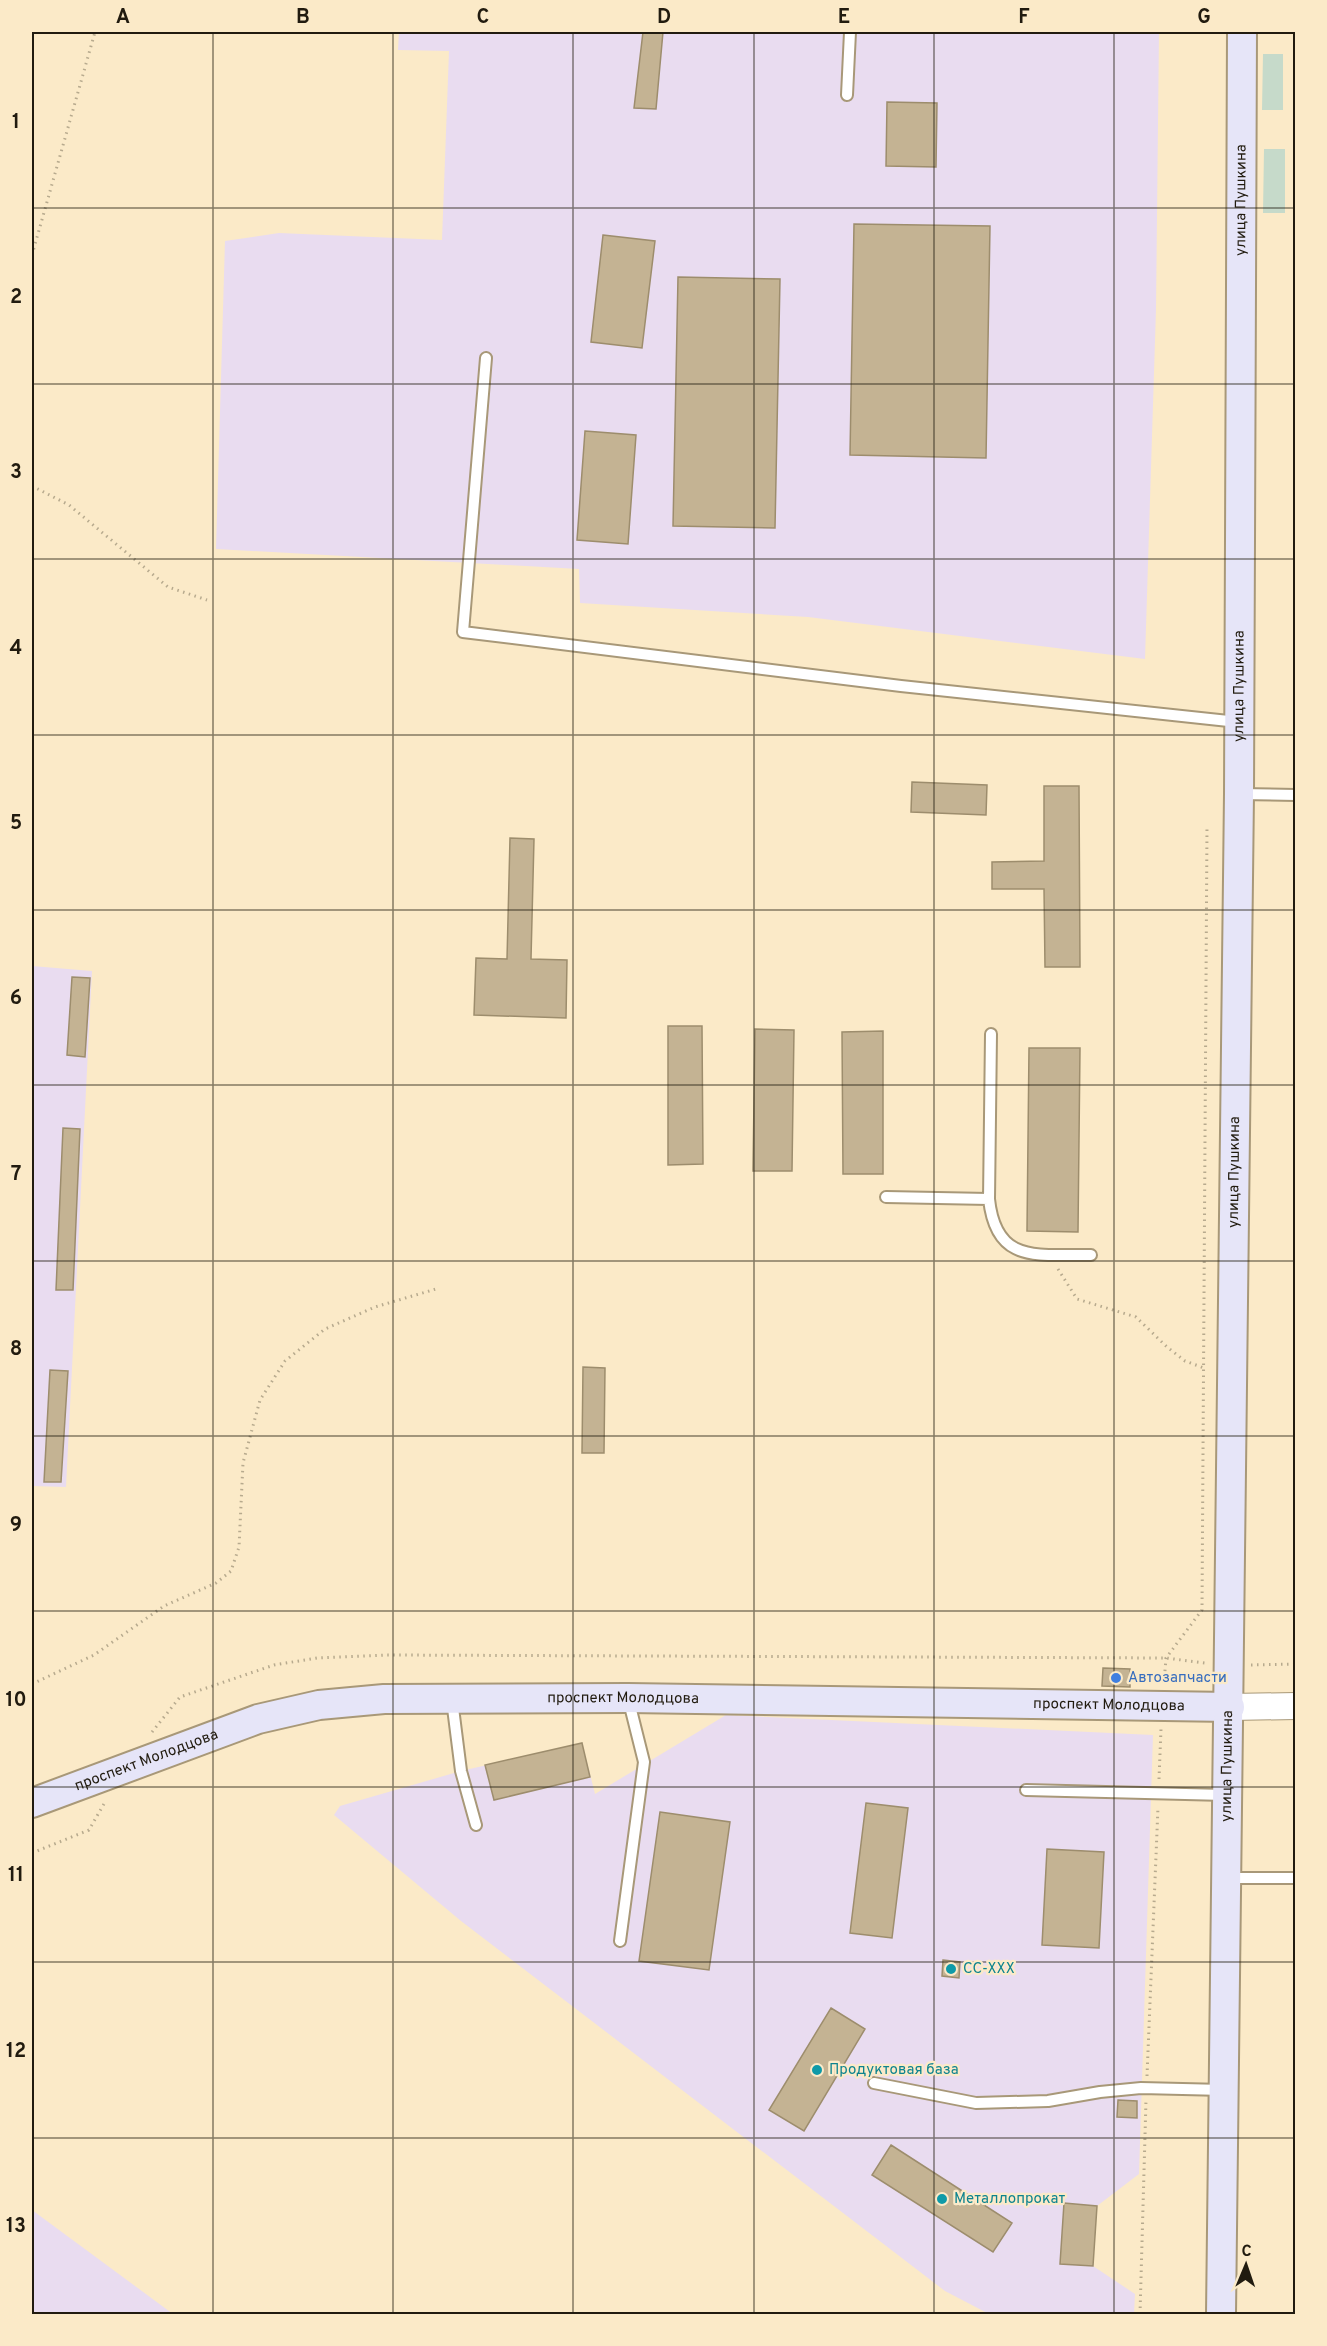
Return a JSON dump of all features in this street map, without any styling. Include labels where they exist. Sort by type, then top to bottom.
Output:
[{"type":"main road","name":"улица Пушкина","points":[[1221,2314],[1230,1707],[1239,794],[1242,32]]},
{"type":"main road","name":"проспект Молодцова","points":[[32,1803],[268,1716],[351,1701],[452,1697],[628,1698],[1230,1707]]},
{"type":"street","points":[[1230,1707],[1296,1706]]},
{"type":"lane","points":[[847,95],[849,32]]},
{"type":"lane","points":[[486,358],[463,632],[901,686],[1238,723]]},
{"type":"lane","points":[[1239,794],[1296,795]]},
{"type":"lane","points":[[991,1034],[989,1199],[992,1221],[999,1237],[1014,1249],[1033,1254],[1091,1255]]},
{"type":"lane","points":[[886,1197],[989,1199]]},
{"type":"lane","points":[[452,1697],[460,1772],[476,1825]]},
{"type":"lane","points":[[620,1941],[644,1762],[628,1698]]},
{"type":"lane","points":[[1026,1790],[1228,1795]]},
{"type":"lane","points":[[1227,1878],[1296,1878]]},
{"type":"lane","points":[[874,2083],[976,2103],[1048,2101],[1100,2092],[1147,2089],[1224,2090]]},
{"type":"path","points":[[32,255],[95,32]]},
{"type":"path","points":[[32,486],[69,505],[168,586],[207,600]]},
{"type":"path","points":[[1140,2314],[1158,1793],[1166,1658],[1202,1610],[1207,826]]},
{"type":"path","points":[[1050,1254],[1077,1299],[1136,1317],[1185,1361],[1204,1368]]},
{"type":"path","points":[[32,1684],[94,1655],[164,1605],[216,1582],[231,1571],[239,1547],[243,1463],[260,1400],[285,1361],[325,1329],[375,1307],[436,1289]]},
{"type":"path","points":[[1230,1665],[1296,1664]]},
{"type":"shaded area","points":[[399,32],[1159,32],[1156,309],[1145,659],[808,617],[580,603],[579,569],[216,549],[225,241],[279,233],[442,240],[449,51],[398,50]]},
{"type":"shaded area","points":[[32,966],[92,971],[66,1487],[32,1486]]},
{"type":"shaded area","points":[[726,1715],[1153,1735],[1139,2174],[1097,2206],[1093,2266],[1135,2294],[1134,2314],[989,2314],[945,2291],[461,1921],[334,1815],[340,1806],[461,1771],[582,1743],[595,1794]]},
{"type":"shaded area","points":[[32,2210],[173,2314],[32,2314]]},
{"type":"green space","points":[[1263,54],[1283,54],[1283,110],[1262,110]]},
{"type":"green space","points":[[1264,149],[1285,149],[1285,213],[1263,213]]},
{"type":"building","points":[[643,32],[663,32],[656,109],[634,108]]},
{"type":"building","points":[[887,102],[937,103],[936,167],[886,166]]},
{"type":"building","points":[[854,224],[990,226],[986,458],[850,455]]},
{"type":"building","points":[[603,235],[655,241],[642,348],[591,342]]},
{"type":"building","points":[[678,277],[780,279],[775,528],[673,526]]},
{"type":"building","points":[[585,431],[636,435],[628,544],[577,540]]},
{"type":"building","points":[[912,782],[987,785],[986,815],[911,812]]},
{"type":"building","points":[[1044,786],[1079,786],[1080,967],[1045,967],[1044,889],[992,889],[992,862],[1044,861]]},
{"type":"building","points":[[510,838],[534,839],[531,959],[567,960],[566,1018],[474,1015],[476,958],[507,959]]},
{"type":"building","points":[[72,977],[90,978],[85,1057],[67,1055]]},
{"type":"building","points":[[668,1026],[702,1026],[703,1164],[668,1165]]},
{"type":"building","points":[[755,1029],[794,1030],[792,1171],[753,1171]]},
{"type":"building","points":[[883,1031],[883,1174],[843,1174],[842,1032]]},
{"type":"building","points":[[1029,1048],[1080,1048],[1078,1232],[1027,1231]]},
{"type":"building","points":[[63,1128],[80,1129],[73,1290],[56,1290]]},
{"type":"building","points":[[583,1367],[605,1368],[604,1453],[582,1453]]},
{"type":"building","points":[[50,1370],[68,1371],[61,1482],[44,1482]]},
{"type":"building","name":"Автозапчасти","points":[[1103,1668],[1130,1669],[1130,1687],[1102,1686]]},
{"type":"building","points":[[582,1743],[590,1777],[494,1800],[485,1765]]},
{"type":"building","points":[[866,1803],[908,1808],[892,1938],[850,1933]]},
{"type":"building","points":[[660,1812],[730,1822],[709,1970],[639,1961]]},
{"type":"building","points":[[1047,1849],[1104,1852],[1099,1948],[1042,1945]]},
{"type":"building","name":"СС-ХХХ","points":[[943,1960],[960,1962],[959,1978],[942,1976]]},
{"type":"building","name":"Продуктовая база","points":[[831,2008],[865,2029],[804,2131],[769,2110]]},
{"type":"building","points":[[1118,2100],[1137,2101],[1137,2118],[1117,2117]]},
{"type":"building","name":"Металлопрокат","points":[[891,2145],[1012,2223],[993,2252],[872,2175]]},
{"type":"building","points":[[1064,2203],[1097,2206],[1093,2266],[1060,2264]]},
{"type":"place","name":"Автозапчасти","points":[[1116,1678]]},
{"type":"place","name":"СС-ХХХ","points":[[951,1969]]},
{"type":"place","name":"Продуктовая база","points":[[817,2070]]},
{"type":"place","name":"Металлопрокат","points":[[942,2199]]}]
